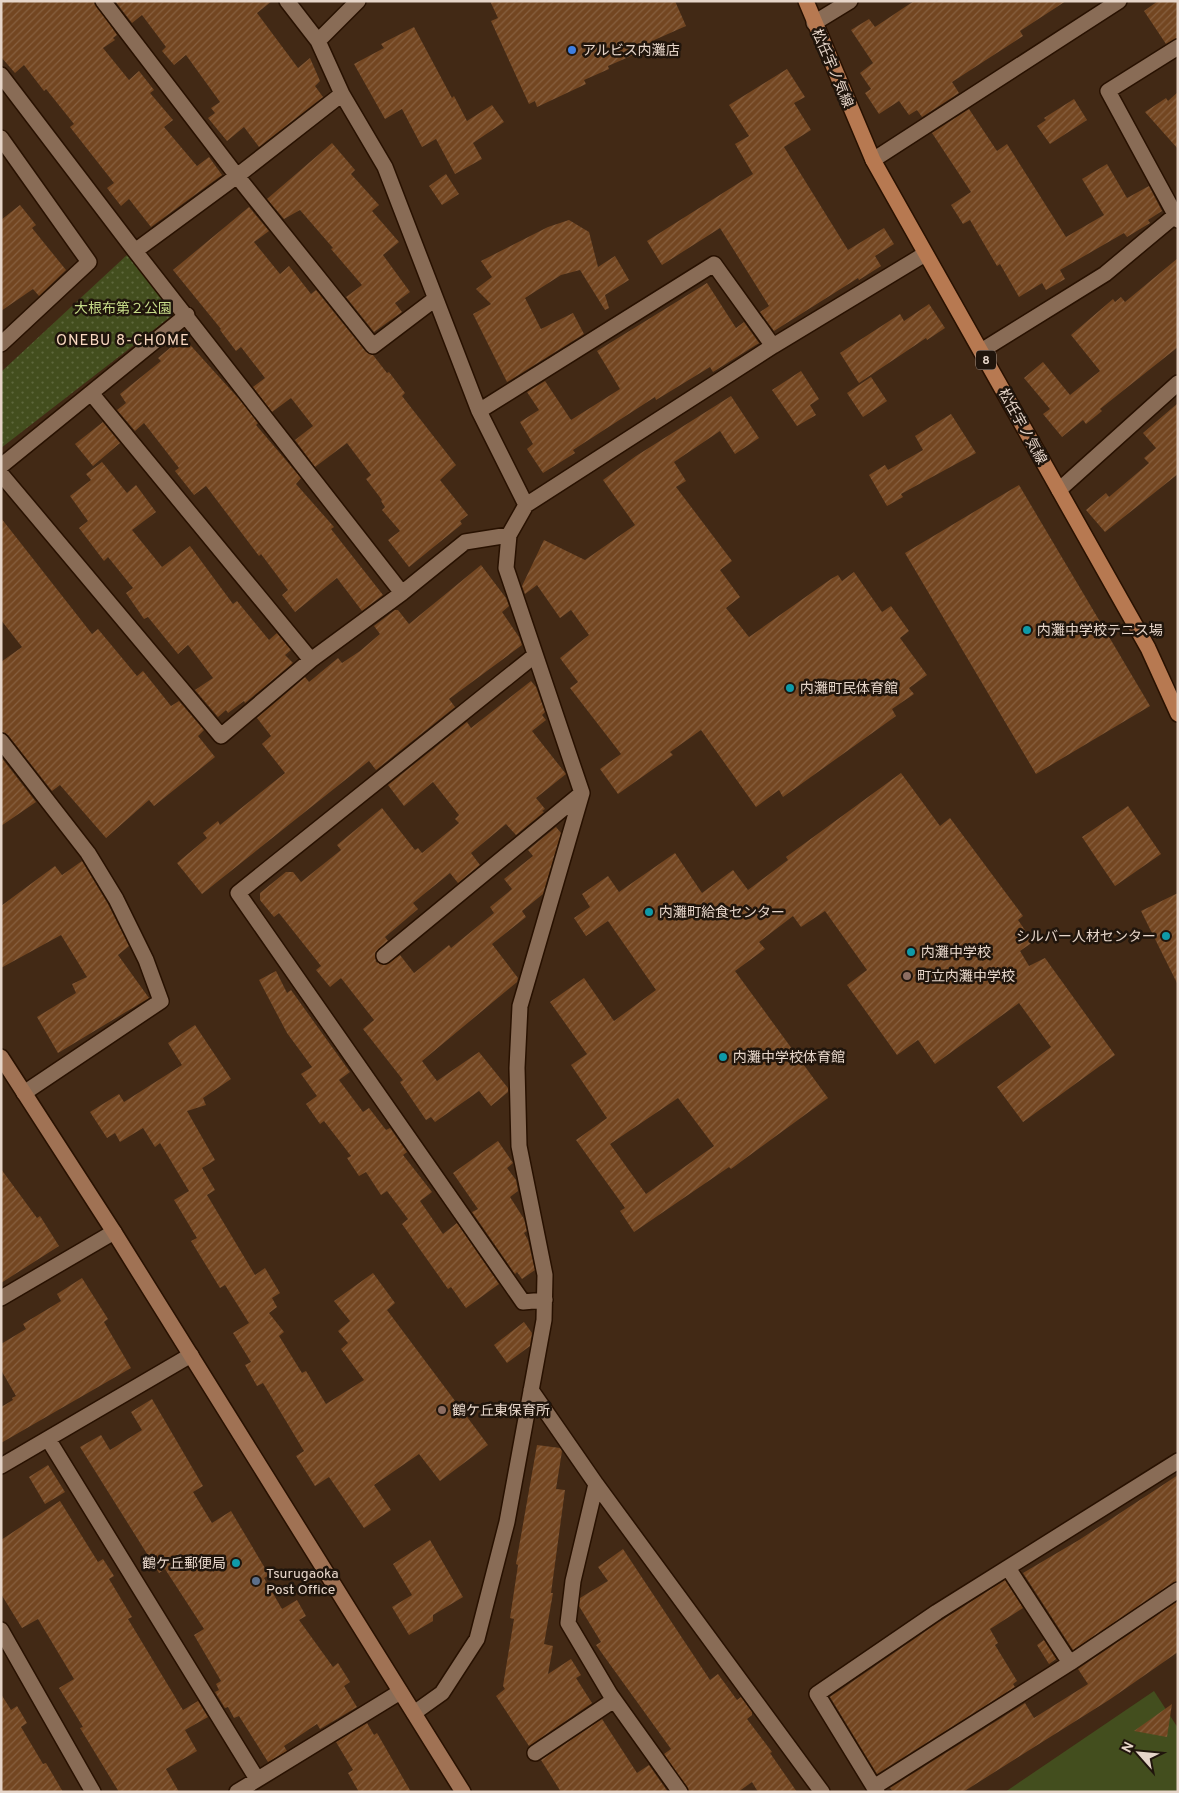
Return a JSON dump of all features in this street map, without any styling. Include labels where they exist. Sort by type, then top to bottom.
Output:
[{"type":"main road","name":"松任宇ノ気線","points":[[806,1],[873,160],[1148,648],[1178,714]]},
{"type":"street","points":[[103,1],[237,176],[373,346],[435,299]]},
{"type":"street","points":[[287,1],[318,41],[342,94],[385,167],[479,411],[526,505]]},
{"type":"street","points":[[318,41],[358,1]]},
{"type":"street","points":[[814,23],[850,1]]},
{"type":"street","points":[[873,160],[1118,1]]},
{"type":"street","points":[[981,351],[1105,274],[1177,216],[1108,91],[1178,47]]},
{"type":"street","points":[[1,75],[134,251],[187,315],[402,593]]},
{"type":"street","points":[[134,251],[237,176],[342,94]]},
{"type":"street","points":[[1,138],[89,262],[1,344]]},
{"type":"street","points":[[414,1713],[442,1693],[477,1639],[507,1522],[544,1320],[545,1275],[519,1146],[516,1068],[520,1006],[582,793],[534,656],[506,568],[509,535],[526,505],[773,346],[925,254]]},
{"type":"street","points":[[479,411],[714,264],[773,346]]},
{"type":"street","points":[[1,466],[187,315]]},
{"type":"street","points":[[1059,490],[1178,383]]},
{"type":"street","points":[[91,393],[312,660]]},
{"type":"street","points":[[1,474],[221,736],[312,660],[402,593],[465,542],[509,535]]},
{"type":"street","points":[[534,656],[238,893],[522,1302],[545,1300]]},
{"type":"street","points":[[1,742],[88,853],[116,899],[146,960],[161,1001],[24,1093]]},
{"type":"street","points":[[384,956],[582,793]]},
{"type":"street","points":[[1,1057],[114,1232],[463,1792]]},
{"type":"street","points":[[1,1298],[114,1232]]},
{"type":"street","points":[[1,1466],[191,1355]]},
{"type":"street","points":[[531,1390],[596,1484],[822,1792]]},
{"type":"street","points":[[48,1439],[257,1779]]},
{"type":"street","points":[[1178,1461],[937,1612],[817,1694],[875,1789],[1178,1590]]},
{"type":"street","points":[[596,1484],[572,1582],[568,1623],[590,1663],[614,1700],[680,1792]]},
{"type":"street","points":[[1008,1568],[1070,1662]]},
{"type":"street","points":[[1,1630],[93,1792]]},
{"type":"street","points":[[237,1792],[400,1692]]},
{"type":"street","points":[[535,1753],[614,1700]]},
{"type":"green space","name":"大根布第２公園","points":[[128,254],[174,314],[1,448],[1,372]]},
{"type":"green space","points":[[1154,1691],[1178,1728],[1178,1792],[1005,1792]]},
{"type":"building","points":[[1,1],[94,1],[117,35],[113,38],[115,40],[103,48],[129,80],[139,71],[154,90],[150,93],[173,120],[164,127],[197,166],[209,157],[222,175],[151,227],[129,199],[121,206],[107,188],[114,183],[70,127],[74,124],[46,89],[44,91],[24,65],[15,73],[1,57]]},
{"type":"building","points":[[115,1],[272,1],[257,13],[298,68],[310,58],[320,81],[315,86],[323,97],[259,147],[244,127],[227,141],[208,118],[215,113],[211,108],[220,102],[186,55],[174,65],[162,51],[166,47],[142,15],[132,23]]},
{"type":"building","name":"アルビス内灘店","points":[[490,1],[675,1],[686,26],[652,41],[654,46],[608,66],[609,69],[584,80],[586,84],[537,107],[535,101],[529,104],[491,21],[498,18]]},
{"type":"building","points":[[914,1],[1066,1],[1020,31],[1023,36],[952,82],[959,93],[922,117],[917,110],[909,115],[899,101],[879,114],[865,93],[871,89],[860,73],[873,63],[851,30],[869,19],[875,27]]},
{"type":"building","points":[[1158,1],[1178,1],[1178,38],[1166,44],[1144,11]]},
{"type":"building","points":[[414,27],[452,98],[454,96],[467,121],[492,105],[504,122],[473,143],[482,159],[455,174],[436,139],[422,147],[402,109],[385,119],[354,64],[384,48],[381,44]]},
{"type":"building","points":[[787,69],[805,97],[794,103],[811,130],[784,147],[848,250],[884,228],[894,244],[875,256],[881,266],[859,280],[858,278],[774,331],[760,312],[769,306],[720,228],[662,265],[647,241],[753,174],[735,144],[749,136],[729,105]]},
{"type":"building","points":[[1178,92],[1178,149],[1145,112],[1166,98],[1168,101]]},
{"type":"building","points":[[1074,99],[1087,120],[1050,144],[1037,126],[1046,120],[1044,118]]},
{"type":"building","points":[[969,109],[997,151],[1007,144],[1066,237],[1104,215],[1082,179],[1107,164],[1127,198],[1149,186],[1162,211],[1148,220],[1150,223],[1127,237],[1124,233],[1060,270],[1065,279],[1046,290],[1042,283],[1019,297],[1000,264],[997,266],[970,220],[963,224],[951,205],[971,192],[932,133]]},
{"type":"building","points":[[332,143],[355,170],[351,174],[379,205],[372,211],[399,242],[383,255],[410,292],[395,303],[402,312],[374,332],[346,297],[362,285],[331,249],[333,248],[300,210],[284,219],[267,199]]},
{"type":"building","points":[[446,174],[459,194],[442,205],[429,186]]},
{"type":"building","points":[[20,205],[36,225],[32,228],[66,270],[39,296],[33,289],[1,311],[1,220]]},
{"type":"building","points":[[249,207],[269,231],[254,242],[280,274],[289,266],[311,294],[316,290],[366,352],[373,355],[387,373],[389,372],[405,393],[402,396],[456,465],[440,480],[468,515],[460,521],[462,524],[409,567],[388,540],[400,531],[382,510],[385,507],[382,500],[366,479],[371,475],[347,443],[315,467],[295,440],[313,426],[291,398],[272,412],[253,387],[265,378],[241,347],[236,351],[221,329],[173,270]]},
{"type":"building","points":[[569,220],[589,232],[598,267],[615,256],[629,280],[605,295],[609,308],[605,310],[580,270],[561,275],[525,298],[541,329],[573,313],[584,334],[507,382],[473,314],[491,304],[476,289],[492,277],[481,261],[548,227]]},
{"type":"building","points":[[1178,258],[1178,347],[1100,409],[1102,411],[1086,424],[1083,420],[1062,437],[1043,414],[1050,409],[1024,378],[1043,362],[1070,395],[1100,371],[1071,335],[1113,299],[1115,302],[1121,297],[1125,302]]},
{"type":"building","points":[[707,283],[736,328],[744,322],[759,343],[713,372],[710,367],[656,400],[655,397],[573,450],[575,453],[543,473],[527,449],[533,444],[520,422],[539,410],[527,392],[545,381],[571,420],[620,389],[597,351]]},
{"type":"building","points":[[929,304],[945,328],[927,340],[926,338],[859,383],[840,353],[900,314],[904,321]]},
{"type":"building","points":[[183,337],[239,399],[258,423],[256,425],[301,478],[296,484],[334,527],[331,529],[383,595],[362,611],[337,578],[295,612],[282,595],[288,590],[261,554],[259,556],[206,486],[194,495],[175,471],[179,468],[144,423],[135,431],[117,410],[126,403],[120,394],[161,361],[158,358]]},
{"type":"building","points":[[801,371],[819,399],[810,405],[816,415],[797,426],[772,390]]},
{"type":"building","points":[[871,377],[887,401],[863,417],[847,393]]},
{"type":"building","points":[[731,396],[759,438],[735,454],[720,431],[674,462],[686,481],[676,487],[732,561],[720,570],[740,597],[726,608],[749,637],[831,579],[838,575],[842,581],[854,572],[882,612],[891,606],[909,631],[900,638],[927,675],[909,688],[914,694],[892,709],[896,716],[783,797],[779,790],[756,807],[701,730],[670,752],[673,755],[618,794],[600,769],[621,754],[570,688],[578,682],[560,658],[589,635],[571,610],[560,618],[537,585],[525,594],[522,586],[544,540],[585,560],[635,525],[603,480],[636,456]]},
{"type":"building","points":[[1178,403],[1178,474],[1105,532],[1086,510],[1106,493],[1109,497],[1149,463],[1144,458],[1156,448],[1143,433]]},
{"type":"building","points":[[951,414],[976,453],[901,494],[903,497],[887,506],[869,475],[885,465],[888,470],[923,450],[915,436]]},
{"type":"building","points":[[103,422],[120,443],[93,466],[75,444]]},
{"type":"building","points":[[102,462],[127,493],[136,485],[156,512],[132,530],[162,567],[190,546],[233,604],[237,601],[269,640],[277,633],[291,650],[285,655],[293,663],[245,703],[244,701],[228,713],[226,710],[218,717],[195,690],[213,678],[188,645],[178,654],[148,617],[144,619],[126,593],[133,588],[108,557],[104,561],[79,528],[88,521],[70,496],[91,480],[86,474]]},
{"type":"building","name":"内灘中学校テニス場","points":[[1019,485],[1150,706],[1036,774],[905,553]]},
{"type":"building","points":[[1,518],[92,634],[98,629],[137,676],[143,671],[171,706],[179,701],[204,730],[198,736],[215,757],[154,806],[149,800],[106,838],[60,785],[52,791],[8,735],[1,732],[1,662],[22,647],[1,620]]},
{"type":"building","points":[[481,565],[506,598],[509,606],[502,612],[519,637],[522,645],[449,699],[455,707],[376,770],[369,761],[202,894],[177,863],[207,838],[203,833],[218,821],[220,825],[285,773],[262,744],[271,736],[257,718],[305,677],[309,682],[338,658],[342,663],[360,651],[380,634],[374,626],[395,610],[398,610],[409,624]]},
{"type":"building","points":[[531,681],[536,687],[545,712],[542,715],[546,720],[532,731],[566,774],[536,798],[545,809],[542,811],[544,812],[516,835],[506,824],[471,853],[480,865],[458,883],[450,873],[413,903],[418,909],[385,937],[388,941],[375,953],[376,962],[385,965],[400,955],[414,973],[449,945],[451,948],[494,913],[490,907],[512,889],[504,879],[533,856],[528,850],[556,827],[561,833],[543,894],[522,911],[526,917],[492,944],[518,978],[517,982],[422,1061],[437,1081],[479,1052],[508,1088],[508,1092],[491,1106],[479,1091],[435,1122],[431,1117],[426,1120],[400,1082],[403,1080],[363,1029],[374,1020],[341,978],[330,987],[316,970],[321,966],[279,913],[274,917],[260,900],[260,893],[286,872],[293,872],[301,882],[341,850],[337,845],[382,808],[415,850],[418,848],[422,853],[459,823],[455,819],[459,815],[433,782],[404,806],[388,785],[467,722],[471,728]]},
{"type":"building","points":[[1,757],[36,802],[1,826]]},
{"type":"building","points":[[901,773],[940,826],[950,818],[1023,916],[1018,920],[1033,942],[1020,951],[1029,966],[1045,958],[1115,1055],[1023,1122],[997,1087],[1051,1047],[1019,1003],[935,1064],[918,1040],[897,1055],[847,985],[867,970],[825,911],[801,927],[793,916],[759,942],[765,949],[735,971],[828,1098],[731,1169],[729,1167],[634,1232],[620,1211],[625,1208],[576,1140],[607,1118],[571,1065],[587,1054],[550,1002],[584,978],[614,1021],[656,990],[608,921],[586,936],[574,918],[590,907],[582,894],[608,876],[619,892],[675,853],[702,893],[733,870],[748,890],[788,860],[786,857]],"holes":[[[678,1098],[714,1146],[646,1194],[610,1144]]]},
{"type":"building","points":[[1128,806],[1161,854],[1115,886],[1082,837]]},
{"type":"building","points":[[82,861],[108,904],[129,946],[118,955],[149,998],[58,1053],[37,1017],[76,993],[72,984],[87,977],[61,935],[1,968],[1,906],[55,866],[62,875]]},
{"type":"building","name":"シルバー人材センター","points":[[1178,893],[1178,985],[1141,911]]},
{"type":"building","points":[[276,971],[287,993],[291,990],[350,1072],[339,1080],[363,1112],[369,1108],[386,1130],[390,1128],[407,1152],[403,1155],[432,1192],[420,1201],[443,1234],[457,1223],[499,1284],[466,1308],[451,1287],[448,1289],[402,1224],[408,1219],[387,1191],[381,1195],[366,1172],[359,1176],[347,1158],[351,1156],[324,1121],[320,1124],[306,1104],[317,1096],[301,1074],[312,1067],[287,1033],[259,980]]},
{"type":"building","points":[[195,1025],[231,1079],[203,1098],[206,1105],[187,1111],[215,1160],[202,1168],[215,1190],[207,1195],[255,1275],[265,1268],[280,1293],[272,1298],[277,1307],[269,1313],[284,1332],[279,1336],[302,1373],[306,1371],[326,1404],[364,1380],[341,1349],[348,1343],[338,1331],[350,1321],[334,1301],[373,1273],[395,1303],[387,1310],[488,1445],[440,1481],[419,1454],[374,1485],[391,1510],[364,1528],[329,1477],[315,1486],[296,1456],[304,1451],[263,1383],[257,1386],[245,1365],[251,1362],[233,1333],[249,1323],[225,1285],[220,1288],[191,1241],[197,1238],[174,1200],[189,1191],[160,1143],[155,1147],[143,1128],[120,1142],[115,1133],[107,1138],[90,1112],[119,1094],[124,1102],[182,1065],[168,1043]]},
{"type":"building","points":[[498,1141],[513,1163],[507,1168],[516,1180],[518,1191],[510,1197],[524,1219],[527,1231],[524,1233],[528,1240],[535,1270],[522,1279],[517,1272],[515,1274],[472,1212],[478,1209],[453,1173]]},
{"type":"building","points":[[1,1169],[37,1218],[40,1216],[59,1246],[1,1283]]},
{"type":"building","points":[[82,1278],[108,1319],[104,1322],[131,1368],[1,1443],[1,1407],[16,1396],[1,1370],[1,1344],[26,1329],[23,1324],[61,1301],[57,1294]]},
{"type":"building","points":[[524,1322],[532,1333],[530,1346],[507,1363],[494,1345]]},
{"type":"building","points":[[152,1399],[203,1486],[193,1492],[212,1523],[231,1511],[269,1575],[264,1578],[282,1609],[297,1600],[306,1616],[299,1620],[333,1667],[338,1663],[350,1682],[344,1686],[357,1707],[320,1729],[317,1724],[284,1746],[287,1751],[268,1762],[239,1716],[234,1718],[228,1707],[225,1708],[215,1692],[219,1690],[216,1684],[221,1681],[194,1635],[204,1629],[165,1569],[159,1573],[80,1447],[101,1435],[110,1450],[142,1430],[131,1412]]},
{"type":"building","points":[[537,1445],[560,1448],[562,1451],[556,1489],[565,1490],[551,1593],[553,1593],[544,1644],[553,1646],[548,1674],[571,1659],[581,1675],[576,1678],[592,1703],[529,1746],[496,1696],[505,1689],[503,1686],[514,1619],[510,1618],[518,1565],[516,1564]]},
{"type":"building","points":[[48,1465],[65,1492],[45,1504],[29,1477]]},
{"type":"building","points":[[1178,1475],[1178,1581],[1073,1650],[1023,1573],[1079,1540]]},
{"type":"building","points":[[60,1501],[98,1562],[103,1559],[114,1576],[109,1579],[132,1617],[128,1619],[183,1710],[198,1701],[208,1717],[185,1730],[197,1751],[166,1769],[179,1792],[119,1792],[80,1728],[83,1727],[59,1688],[74,1679],[38,1619],[22,1628],[1,1594],[1,1540]]},
{"type":"building","points":[[430,1540],[463,1597],[433,1615],[433,1621],[409,1635],[392,1607],[412,1595],[393,1564]]},
{"type":"building","points":[[623,1549],[710,1680],[718,1674],[737,1700],[741,1697],[752,1712],[752,1715],[747,1719],[772,1752],[770,1753],[797,1792],[758,1792],[752,1782],[738,1792],[689,1792],[664,1754],[671,1749],[596,1645],[601,1642],[579,1606],[580,1598],[608,1581],[598,1567]]},
{"type":"building","points":[[1005,1580],[1023,1608],[990,1629],[998,1643],[995,1645],[1017,1681],[1013,1684],[1015,1687],[877,1774],[830,1697],[939,1622]]},
{"type":"building","points":[[1178,1601],[1178,1652],[1109,1700],[963,1792],[893,1792],[890,1788],[1025,1703],[1034,1718],[1088,1684],[1078,1669]]},
{"type":"building","points":[[1044,1640],[1056,1659],[1049,1664],[1037,1645]]},
{"type":"building","points":[[1,1694],[11,1710],[17,1706],[27,1723],[21,1727],[43,1764],[46,1763],[63,1792],[1,1792]]},
{"type":"building","points":[[1172,1704],[1167,1737],[1134,1731]]},
{"type":"building","points":[[602,1719],[637,1773],[649,1765],[668,1792],[561,1792],[541,1760]]},
{"type":"building","points":[[367,1723],[374,1735],[377,1733],[411,1792],[359,1792],[348,1773],[353,1770],[336,1742]]},
{"type":"place","name":"アルビス内灘店","points":[[572,50]]},
{"type":"place","name":"内灘中学校テニス場","points":[[1027,630]]},
{"type":"place","name":"内灘町民体育館","points":[[790,688]]},
{"type":"place","name":"内灘町給食センター","points":[[649,912]]},
{"type":"place","name":"シルバー人材センター","points":[[1166,936]]},
{"type":"place","name":"内灘中学校","points":[[911,952]]},
{"type":"place","name":"町立内灘中学校","points":[[907,976]]},
{"type":"place","name":"内灘中学校体育館","points":[[723,1057]]},
{"type":"place","name":"鶴ケ丘東保育所","points":[[442,1410]]},
{"type":"place","name":"鶴ケ丘郵便局","points":[[236,1563]]},
{"type":"place","name":"Tsurugaoka Post Office","points":[[256,1581]]},
{"type":"district","name":"ONEBU 8-CHOME","points":[[123,340]]}]
